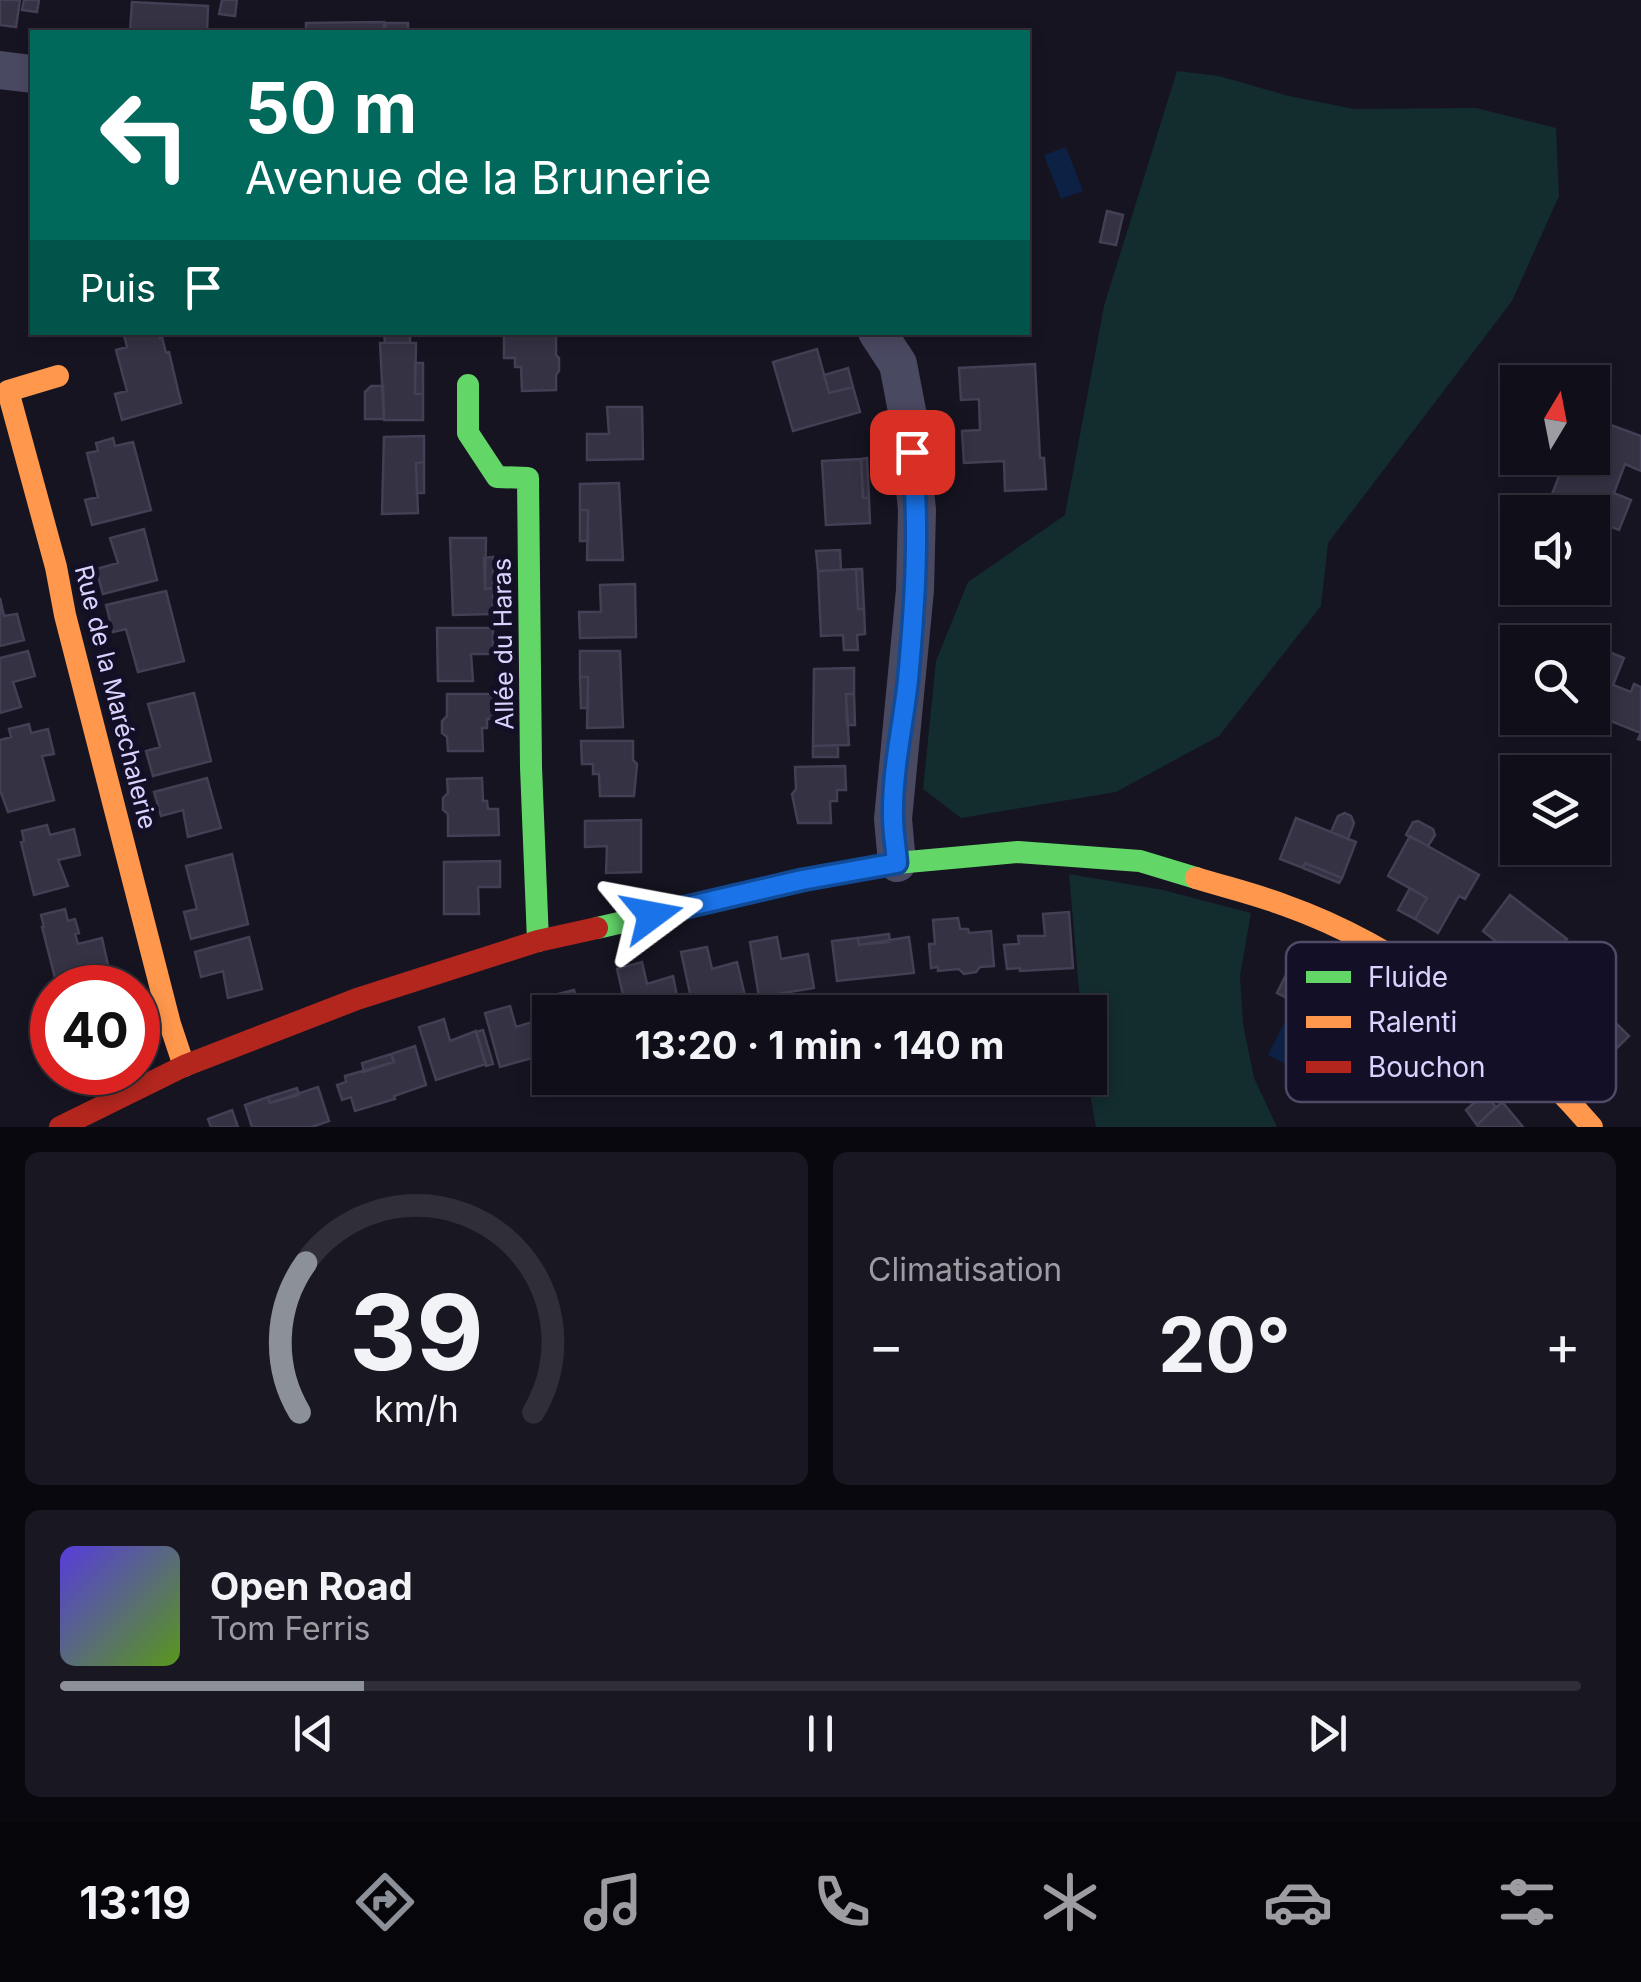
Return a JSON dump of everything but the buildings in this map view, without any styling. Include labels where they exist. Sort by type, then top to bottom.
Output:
[{"type":"street","points":[[0,70],[30,74]]},
{"type":"street","points":[[879,335],[898,364],[908,416],[917,510],[915,590],[892,818],[897,863]]},
{"type":"street","name":"Rue de la Maréchalerie","points":[[58,376],[8,391],[184,1066]]},
{"type":"street","name":"Allée du Haras","points":[[468,385],[468,433],[497,477],[528,478],[538,941]]},
{"type":"street","points":[[60,1127],[184,1066],[358,999],[538,941],[802,880],[897,863],[1018,852],[1140,861],[1285,904],[1364,942]]},
{"type":"street","points":[[1570,1102],[1592,1127]]},
{"type":"green space","points":[[1177,71],[1219,76],[1354,109],[1476,108],[1556,128],[1559,196],[1512,301],[1328,543],[1321,606],[1219,736],[1116,792],[961,818],[923,789],[936,661],[968,582],[1065,515],[1104,306]]},
{"type":"green space","points":[[1069,874],[1163,890],[1251,913],[1240,976],[1243,1024],[1254,1078],[1277,1127],[1096,1127],[1090,1095],[1107,1095],[1107,995],[1080,995]]},
{"type":"water","points":[[1066,147],[1083,191],[1061,199],[1044,155]]},
{"type":"water","points":[[1285,1021],[1286,1022],[1286,1064],[1268,1055]]},
{"type":"traffic: fast","points":[[468,385],[468,433],[497,477],[528,478],[531,767],[538,941]]},
{"type":"traffic: fast","points":[[597,928],[897,863],[1018,852],[1140,861],[1196,878]]},
{"type":"traffic: slow","points":[[58,376],[8,391],[184,1066]]},
{"type":"traffic: slow","points":[[1196,878],[1273,901],[1367,942]]},
{"type":"traffic: slow","points":[[1569,1102],[1592,1127]]},
{"type":"traffic: jam","points":[[60,1127],[184,1066],[357,999],[538,941],[597,928]]},
{"type":"route","points":[[652,915],[802,880],[897,863],[892,818],[915,590],[917,510],[912,452]]}]
